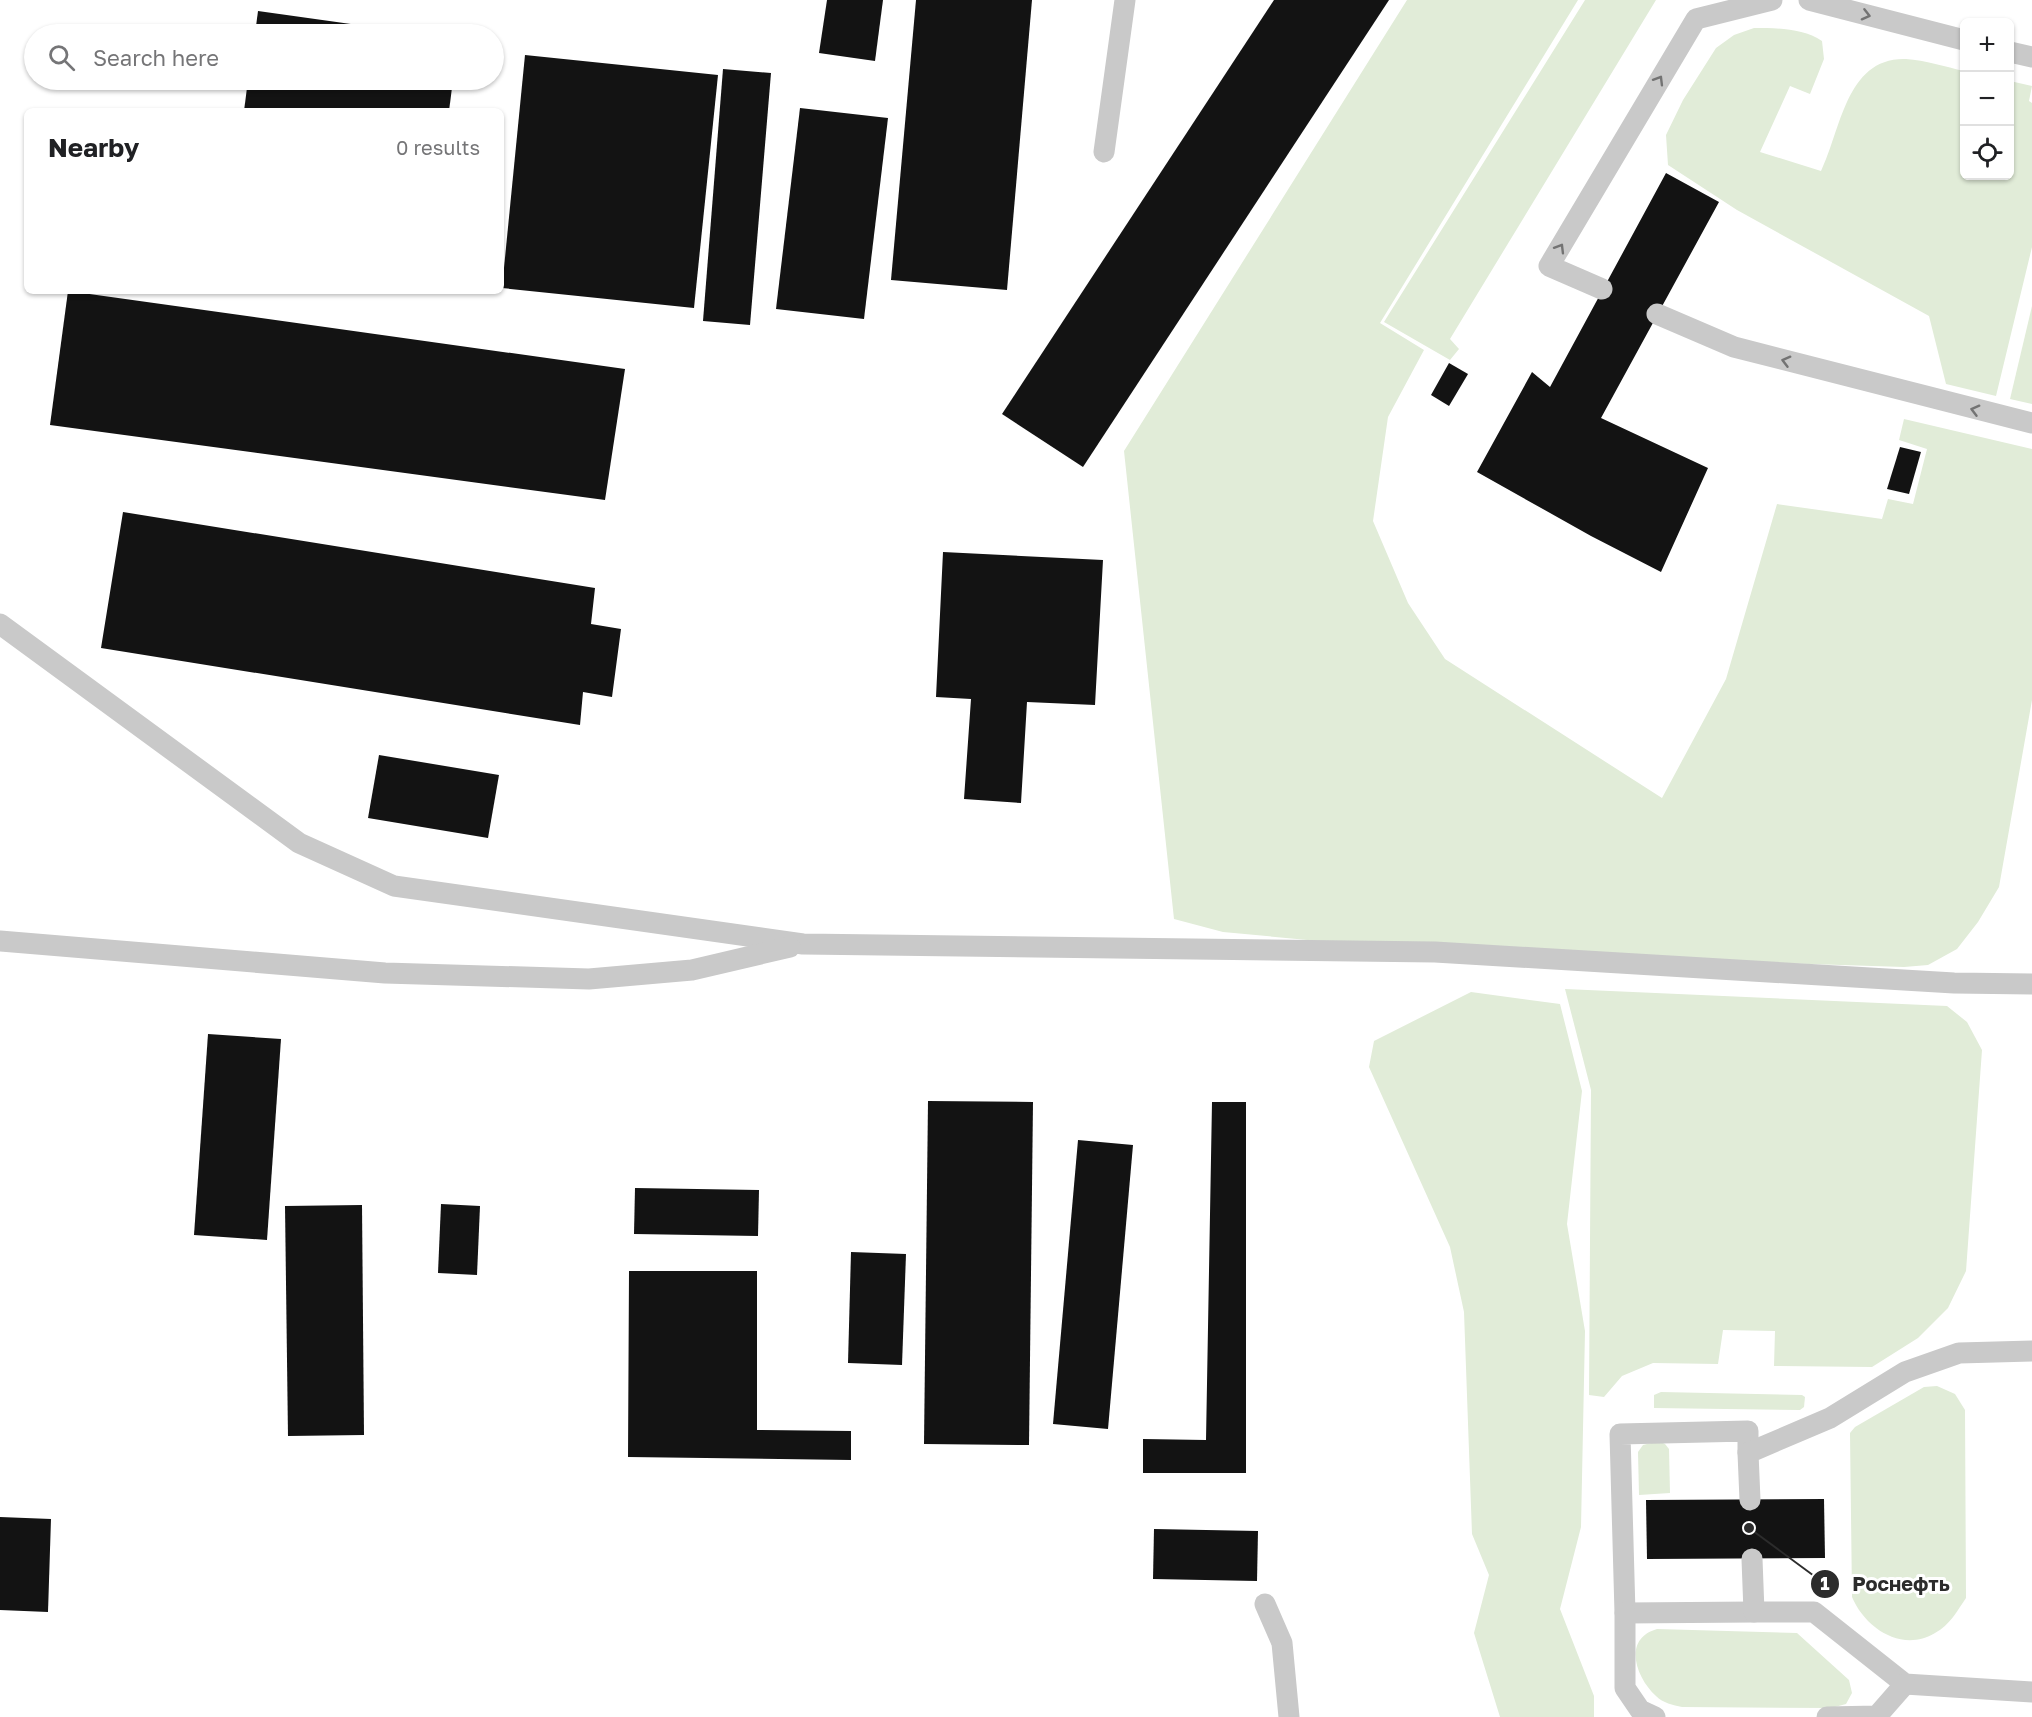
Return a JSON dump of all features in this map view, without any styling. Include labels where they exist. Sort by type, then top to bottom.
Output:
[{"type":"lane","points":[[1104,152],[1125,0]]},
{"type":"lane","points":[[1602,290],[1549,266],[1696,19],[1772,0]]},
{"type":"lane","points":[[1809,0],[1960,39]]},
{"type":"lane","points":[[2014,53],[2032,57]]},
{"type":"lane","points":[[1658,314],[1734,347],[2032,423]]},
{"type":"lane","points":[[0,624],[300,843],[394,886],[803,944],[1435,952],[1954,983],[2032,984]]},
{"type":"lane","points":[[0,941],[385,973],[589,979],[692,970],[803,944]]},
{"type":"lane","points":[[1748,1453],[1830,1418],[1905,1371],[1959,1353],[2032,1351]]},
{"type":"lane","points":[[1655,1717],[1640,1710],[1625,1688],[1620,1434],[1748,1431],[1750,1500]]},
{"type":"lane","points":[[1752,1559],[1754,1612]]},
{"type":"lane","points":[[1265,1604],[1282,1643],[1289,1717]]},
{"type":"lane","points":[[1625,1613],[1814,1612],[1905,1684],[2032,1692]]},
{"type":"lane","points":[[1827,1717],[1877,1716],[1905,1684]]},
{"type":"green space","points":[[1407,0],[1578,0],[1380,323],[1424,350],[1388,417],[1373,521],[1408,603],[1445,659],[1662,798],[1726,679],[1777,504],[1882,519],[1888,499],[1913,504],[1927,449],[1899,440],[1904,419],[2032,449],[2032,700],[1999,887],[1978,922],[1957,949],[1928,965],[1904,967],[1435,952],[1223,932],[1174,919],[1124,451]]},
{"type":"green space","points":[[1585,0],[1656,0],[1450,339],[1459,349],[1450,360],[1384,322]]},
{"type":"green space","points":[[1754,28],[1780,29],[1806,33],[1822,41],[1824,59],[1810,94],[1790,86],[1760,152],[1821,171],[1848,99],[1858,83],[1870,70],[1886,62],[1906,59],[1960,70],[1960,180],[2014,180],[2014,82],[2032,86],[2029,101],[2032,103],[2032,247],[1996,396],[1946,384],[1929,316],[1737,210],[1668,165],[1666,135],[1683,100],[1716,48],[1734,35]]},
{"type":"green space","points":[[2032,306],[2032,404],[2010,399]]},
{"type":"green space","points":[[1565,989],[1947,1006],[1967,1022],[1982,1050],[1966,1271],[1948,1308],[1918,1338],[1872,1367],[1774,1366],[1775,1331],[1723,1330],[1718,1364],[1653,1363],[1622,1376],[1604,1397],[1589,1395],[1591,1090]]},
{"type":"green space","points":[[1471,992],[1560,1004],[1582,1091],[1567,1224],[1585,1331],[1581,1527],[1560,1609],[1594,1696],[1594,1717],[1500,1717],[1474,1633],[1489,1575],[1472,1534],[1464,1312],[1450,1247],[1369,1067],[1374,1041]]},
{"type":"green space","points":[[1937,1386],[1955,1394],[1965,1410],[1966,1598],[1949,1622],[1940,1630],[1922,1638],[1898,1639],[1886,1634],[1866,1619],[1852,1597],[1850,1433],[1855,1427],[1924,1387]]},
{"type":"green space","points":[[1661,1392],[1802,1395],[1805,1397],[1804,1407],[1800,1410],[1654,1408],[1654,1395]]},
{"type":"green space","points":[[1659,1441],[1669,1449],[1670,1493],[1639,1495],[1638,1452],[1643,1445]]},
{"type":"green space","points":[[1657,1629],[1797,1633],[1849,1680],[1852,1693],[1846,1704],[1831,1708],[1682,1707],[1668,1703],[1649,1688],[1638,1670],[1636,1660],[1639,1641],[1646,1634]]},
{"type":"building","points":[[827,0],[883,0],[875,61],[819,53]]},
{"type":"building","points":[[916,0],[1032,0],[1007,290],[891,280]]},
{"type":"building","points":[[1274,0],[1389,0],[1083,467],[1002,414]]},
{"type":"building","points":[[258,11],[351,24],[256,24]]},
{"type":"building","points":[[525,55],[718,75],[694,308],[504,288],[504,268]]},
{"type":"building","points":[[723,69],[771,73],[750,325],[703,321]]},
{"type":"building","points":[[247,90],[452,90],[449,108],[244,108]]},
{"type":"building","points":[[800,108],[888,118],[864,319],[776,309]]},
{"type":"building","points":[[1666,173],[1719,202],[1601,418],[1708,468],[1661,572],[1477,472],[1532,372],[1550,387]]},
{"type":"building","points":[[68,294],[89,294],[625,369],[605,500],[50,425]]},
{"type":"building","points":[[1449,363],[1468,374],[1449,406],[1431,395]]},
{"type":"building","points":[[1900,447],[1921,452],[1909,494],[1887,489]]},
{"type":"building","points":[[123,512],[595,588],[591,624],[621,629],[612,697],[583,692],[580,725],[101,648]]},
{"type":"building","points":[[943,552],[1103,560],[1095,705],[1027,702],[1021,803],[964,799],[971,699],[936,697]]},
{"type":"building","points":[[379,755],[499,775],[488,838],[368,818]]},
{"type":"building","points":[[208,1034],[281,1039],[267,1240],[194,1235]]},
{"type":"building","points":[[928,1101],[1033,1102],[1029,1445],[924,1444]]},
{"type":"building","points":[[1212,1102],[1246,1102],[1246,1473],[1143,1473],[1143,1439],[1206,1440]]},
{"type":"building","points":[[1078,1140],[1133,1145],[1108,1429],[1053,1424]]},
{"type":"building","points":[[635,1188],[759,1190],[758,1236],[634,1234]]},
{"type":"building","points":[[441,1204],[480,1206],[477,1275],[438,1273]]},
{"type":"building","points":[[362,1205],[364,1435],[288,1436],[285,1206]]},
{"type":"building","points":[[851,1252],[906,1254],[902,1365],[848,1363]]},
{"type":"building","points":[[629,1271],[757,1271],[757,1430],[851,1431],[851,1460],[628,1457]]},
{"type":"building","points":[[1824,1499],[1825,1558],[1647,1559],[1646,1500]]},
{"type":"building","points":[[0,1517],[51,1519],[48,1612],[0,1610]]},
{"type":"building","points":[[1154,1529],[1258,1531],[1257,1581],[1153,1579]]},
{"type":"place","name":"Роснефть","points":[[1749,1528]]}]
